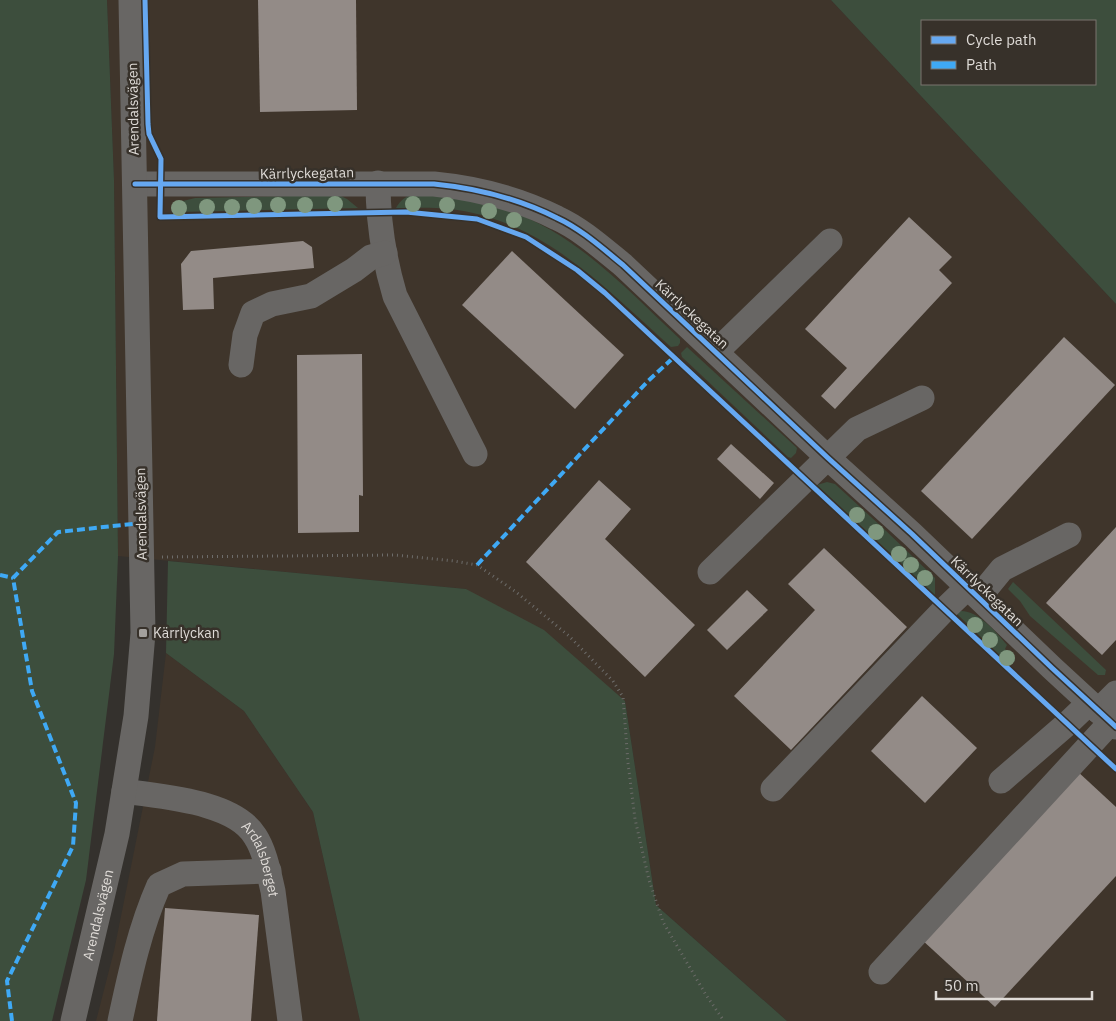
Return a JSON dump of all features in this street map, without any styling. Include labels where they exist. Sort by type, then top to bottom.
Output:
[{"type":"street","name":"Arendalsvägen","points":[[73,1021],[117,834],[136,716],[143,633],[131,0]]},
{"type":"street","points":[[378,183],[378,212],[388,272],[395,296],[474,454]]},
{"type":"street","name":"Kärrlyckegatan","points":[[135,184],[434,184],[464,187],[509,200],[557,218],[597,244],[623,265],[1104,716]]},
{"type":"street","points":[[716,352],[830,241]]},
{"type":"street","points":[[241,365],[245,335],[253,314],[272,304],[311,296],[354,270],[371,257],[385,253]]},
{"type":"street","points":[[710,572],[857,429],[922,398]]},
{"type":"street","points":[[773,789],[944,610],[973,592],[1002,570],[1069,535]]},
{"type":"street","points":[[881,972],[1104,716],[1116,693]]},
{"type":"street","points":[[1002,781],[1068,723],[1104,716]]},
{"type":"street","name":"Ardalsberget","points":[[124,791],[192,802],[220,810],[246,825],[256,837],[269,871],[290,1021]]},
{"type":"street","points":[[120,1021],[146,914],[159,884],[183,874],[269,871]]},
{"type":"path","points":[[142,557],[264,558],[395,555],[477,565],[516,592],[570,636],[613,681],[623,698],[635,818],[649,880],[663,922],[706,995],[724,1021]]},
{"type":"shaded area","points":[[107,0],[831,0],[1116,304],[1116,1021],[787,1021],[656,905],[625,701],[466,589],[118,556],[114,180]]},
{"type":"shaded area","points":[[166,653],[244,711],[313,812],[360,1021],[96,1021],[114,951],[155,747]]},
{"type":"green space","points":[[0,0],[107,0],[114,180],[118,556],[114,654],[86,880],[52,1021],[0,1021]]},
{"type":"green space","points":[[831,0],[1116,0],[1116,304]]},
{"type":"green space","points":[[433,194],[500,208],[551,230],[575,245],[619,281],[680,339],[680,343],[678,346],[671,347],[596,280],[543,242],[514,226],[483,215],[449,209],[396,208],[408,196]]},
{"type":"green space","points":[[339,195],[358,208],[177,212],[172,210],[183,201],[195,198]]},
{"type":"green space","points":[[687,347],[797,448],[796,453],[791,458],[682,357],[681,353]]},
{"type":"green space","points":[[827,482],[835,484],[935,578],[935,595],[817,485]]},
{"type":"green space","points":[[168,561],[466,589],[544,630],[625,701],[656,905],[787,1021],[360,1021],[313,812],[244,711],[166,653]]},
{"type":"green space","points":[[1013,582],[1106,670],[1105,675],[1098,675],[1030,616],[1020,601],[1008,589]]},
{"type":"green space","points":[[961,611],[974,614],[987,623],[1007,645],[1005,649],[1015,658],[1015,661],[1010,665],[955,612]]},
{"type":"building","points":[[258,0],[356,0],[357,110],[260,112]]},
{"type":"building","points":[[909,217],[952,257],[939,270],[952,283],[835,409],[821,396],[847,368],[805,329]]},
{"type":"building","points":[[303,241],[312,247],[314,268],[213,278],[214,309],[183,310],[181,264],[191,251]]},
{"type":"building","points":[[512,251],[624,355],[575,409],[462,305]]},
{"type":"building","points":[[1064,337],[1115,385],[972,539],[921,491]]},
{"type":"building","points":[[362,354],[363,496],[359,495],[359,532],[298,533],[297,355]]},
{"type":"building","points":[[731,444],[774,483],[760,499],[717,459]]},
{"type":"building","points":[[599,480],[631,509],[605,539],[695,625],[645,677],[526,562]]},
{"type":"building","points":[[1116,527],[1116,640],[1102,655],[1046,603]]},
{"type":"building","points":[[824,548],[907,627],[791,750],[734,696],[815,610],[788,584]]},
{"type":"building","points":[[747,590],[768,610],[727,650],[707,630]]},
{"type":"building","points":[[922,696],[977,748],[925,803],[871,751]]},
{"type":"building","points":[[1076,770],[1116,807],[1116,876],[995,1007],[921,939]]},
{"type":"building","points":[[165,908],[259,915],[251,1021],[157,1021]]},
{"type":"marked path","points":[[477,565],[648,381],[674,357]]},
{"type":"marked path","points":[[12,1021],[7,981],[73,846],[76,803],[32,691],[13,578],[58,532],[141,523]]},
{"type":"marked path","points":[[0,575],[13,578]]},
{"type":"cycle path","points":[[145,0],[148,124],[149,134],[161,159],[160,217],[406,212],[477,219],[526,237],[577,270],[605,293],[1116,769]]},
{"type":"cycle path","points":[[135,184],[434,184],[497,195],[528,205],[566,222],[623,265],[1116,727]]},
{"type":"place","name":"Kärrlyckan","points":[[143,633]]}]
